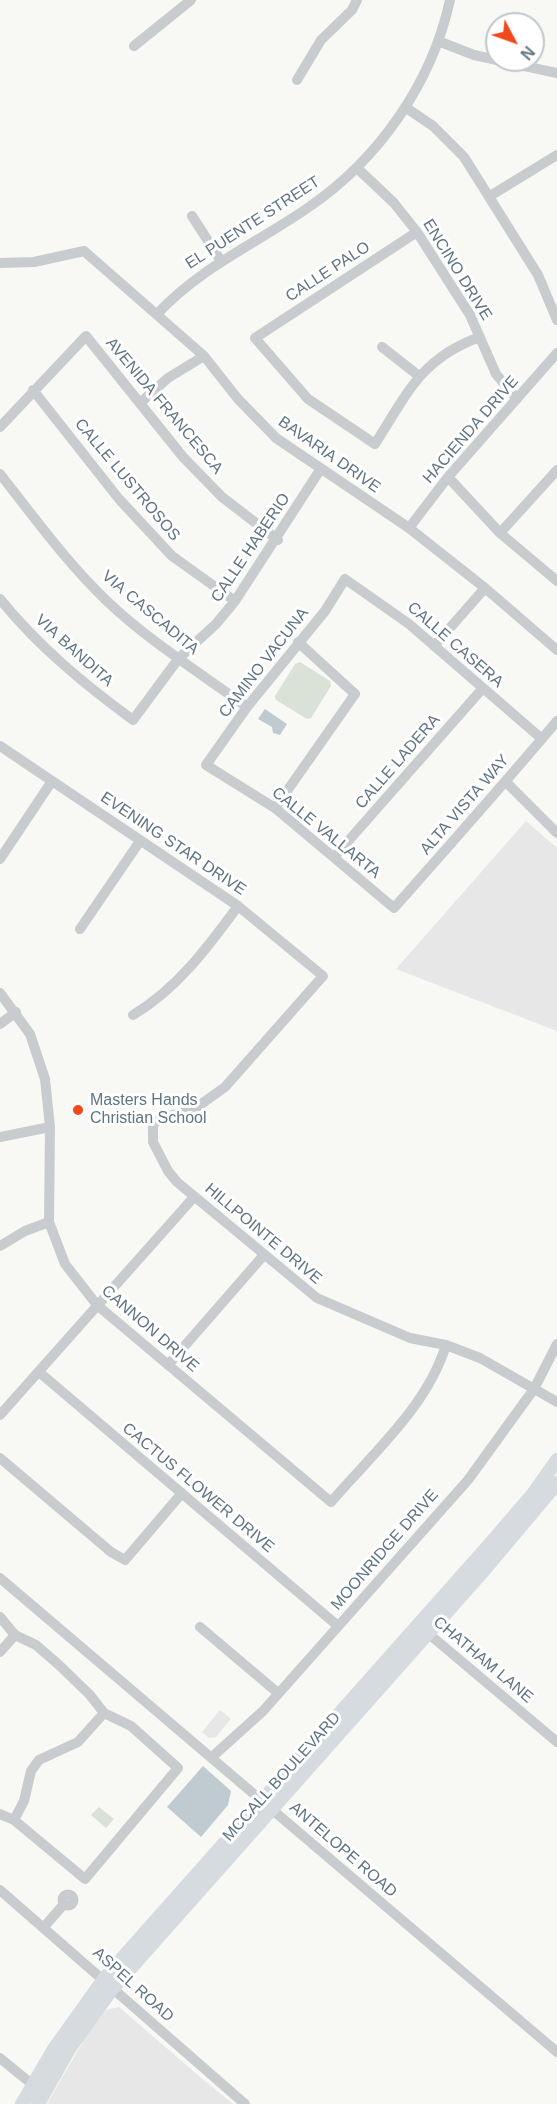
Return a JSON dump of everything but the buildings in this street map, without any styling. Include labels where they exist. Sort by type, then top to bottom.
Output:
[{"type":"main road","name":"MCCALL BOULEVARD","points":[[423,1630],[557,1460]]},
{"type":"main road","name":"MCCALL BOULEVARD","points":[[22,2104],[66,2030],[423,1630],[557,1484]]},
{"type":"main road","name":"MCCALL BOULEVARD","points":[[38,2104],[108,1984]]},
{"type":"street","points":[[134,46],[191,0]]},
{"type":"street","points":[[297,80],[321,40],[352,10],[357,0]]},
{"type":"street","name":"EL PUENTE STREET","points":[[157,314],[189,282],[309,207],[357,168],[405,107],[438,41],[450,0]]},
{"type":"street","points":[[438,41],[474,55],[557,73]]},
{"type":"street","points":[[405,107],[451,142],[464,157],[538,275],[557,320]]},
{"type":"street","points":[[490,196],[557,155]]},
{"type":"street","name":"ENCINO DRIVE","points":[[357,168],[393,203],[417,232],[470,315],[496,374],[517,399]]},
{"type":"street","points":[[192,216],[221,261]]},
{"type":"street","name":"CALLE PALO","points":[[417,232],[255,338],[308,399],[375,444],[419,376]]},
{"type":"street","name":"BAVARIA DRIVE","points":[[0,263],[34,262],[84,251],[204,356],[238,399],[276,438],[320,470],[409,528],[485,588],[557,650]]},
{"type":"street","name":"AVENIDA FRANCESCA","points":[[33,390],[86,336],[183,457],[222,497],[278,540]]},
{"type":"street","points":[[382,347],[419,376],[444,353],[457,345],[480,337]]},
{"type":"street","name":"HACIENDA DRIVE","points":[[409,528],[448,477],[557,352]]},
{"type":"street","points":[[140,403],[168,378],[204,356]]},
{"type":"street","points":[[0,427],[33,390]]},
{"type":"street","name":"CALLE LUSTROSOS","points":[[33,390],[119,499],[172,556],[236,601]]},
{"type":"street","name":"CALLE HABERIO","points":[[133,720],[179,658],[216,624],[236,601],[278,540],[320,470]]},
{"type":"street","points":[[500,533],[557,470]]},
{"type":"street","name":"VIA CASCADITA","points":[[0,474],[79,572],[108,602],[179,658],[247,706]]},
{"type":"street","points":[[448,477],[500,533],[557,581]]},
{"type":"street","name":"CAMINO VACUNA","points":[[206,765],[247,706],[325,611],[345,579]]},
{"type":"street","name":"CALLE CASERA","points":[[345,579],[389,609],[542,740]]},
{"type":"street","points":[[434,646],[485,588]]},
{"type":"street","name":"VIA BANDITA","points":[[0,598],[19,623],[74,676],[133,720]]},
{"type":"street","points":[[275,808],[355,694],[298,642]]},
{"type":"street","name":"CALLE LADERA","points":[[335,856],[483,688]]},
{"type":"street","name":"ALTA VISTA WAY","points":[[394,908],[557,721]]},
{"type":"street","name":"EVENING STAR DRIVE","points":[[0,746],[238,906],[323,976],[225,1087],[193,1110],[164,1118],[153,1124]]},
{"type":"street","name":"CALLE VALLARTA","points":[[206,765],[275,808],[335,856],[394,908]]},
{"type":"street","points":[[0,859],[52,781]]},
{"type":"street","points":[[506,782],[557,833]]},
{"type":"street","points":[[80,929],[140,840]]},
{"type":"street","points":[[133,1015],[155,1002],[171,988],[217,935],[238,906]]},
{"type":"street","name":"CANNON DRIVE","points":[[0,993],[16,1012],[38,1054],[49,1103],[49,1222],[65,1264],[98,1305],[331,1502],[423,1395],[438,1369],[446,1345]]},
{"type":"street","points":[[0,1024],[16,1012]]},
{"type":"street","name":"HILLPOINTE DRIVE","points":[[153,1124],[153,1142],[168,1171],[194,1197],[263,1256],[317,1298],[410,1338],[446,1345],[480,1358],[557,1402]]},
{"type":"street","points":[[0,1137],[50,1127]]},
{"type":"street","points":[[0,1415],[194,1197]]},
{"type":"street","points":[[0,1246],[25,1231],[49,1222]]},
{"type":"street","points":[[168,1365],[263,1256]]},
{"type":"street","name":"MOONRIDGE DRIVE","points":[[212,1757],[263,1711],[481,1464],[534,1389],[557,1344]]},
{"type":"street","name":"CACTUS FLOWER DRIVE","points":[[39,1372],[338,1626]]},
{"type":"street","points":[[0,1458],[111,1552],[125,1560],[182,1493]]},
{"type":"street","name":"ANTELOPE ROAD","points":[[0,1578],[557,2052]]},
{"type":"street","points":[[0,1617],[15,1635],[36,1645],[90,1695],[104,1713],[131,1726],[178,1768],[44,1927]]},
{"type":"street","points":[[200,1627],[278,1693]]},
{"type":"street","name":"CHATHAM LANE","points":[[423,1630],[557,1742]]},
{"type":"street","points":[[0,1652],[15,1635]]},
{"type":"street","points":[[14,1820],[24,1801],[31,1771],[39,1760],[78,1742],[104,1713]]},
{"type":"street","points":[[0,1814],[14,1820],[85,1879]]},
{"type":"street","name":"ASPEL ROAD","points":[[0,1890],[245,2104]]},
{"type":"street","points":[[0,2058],[33,2085]]},
{"type":"shaded area","points":[[300,662],[330,681],[331,686],[311,718],[307,719],[276,700],[275,696],[295,664]]},
{"type":"shaded area","points":[[265,709],[287,724],[280,735],[273,733],[272,727],[258,719]]},
{"type":"shaded area","points":[[526,821],[557,848],[557,1031],[396,969]]},
{"type":"shaded area","points":[[220,1710],[231,1719],[216,1737],[209,1738],[202,1732]]},
{"type":"shaded area","points":[[203,1766],[231,1791],[228,1805],[201,1837],[167,1807]]},
{"type":"shaded area","points":[[99,1807],[114,1819],[106,1828],[91,1815]]},
{"type":"shaded area","points":[[119,2007],[233,2104],[47,2104],[85,2038],[106,2010]]},
{"type":"place","name":"Masters Hands Christian School","points":[[78,1110]]}]
